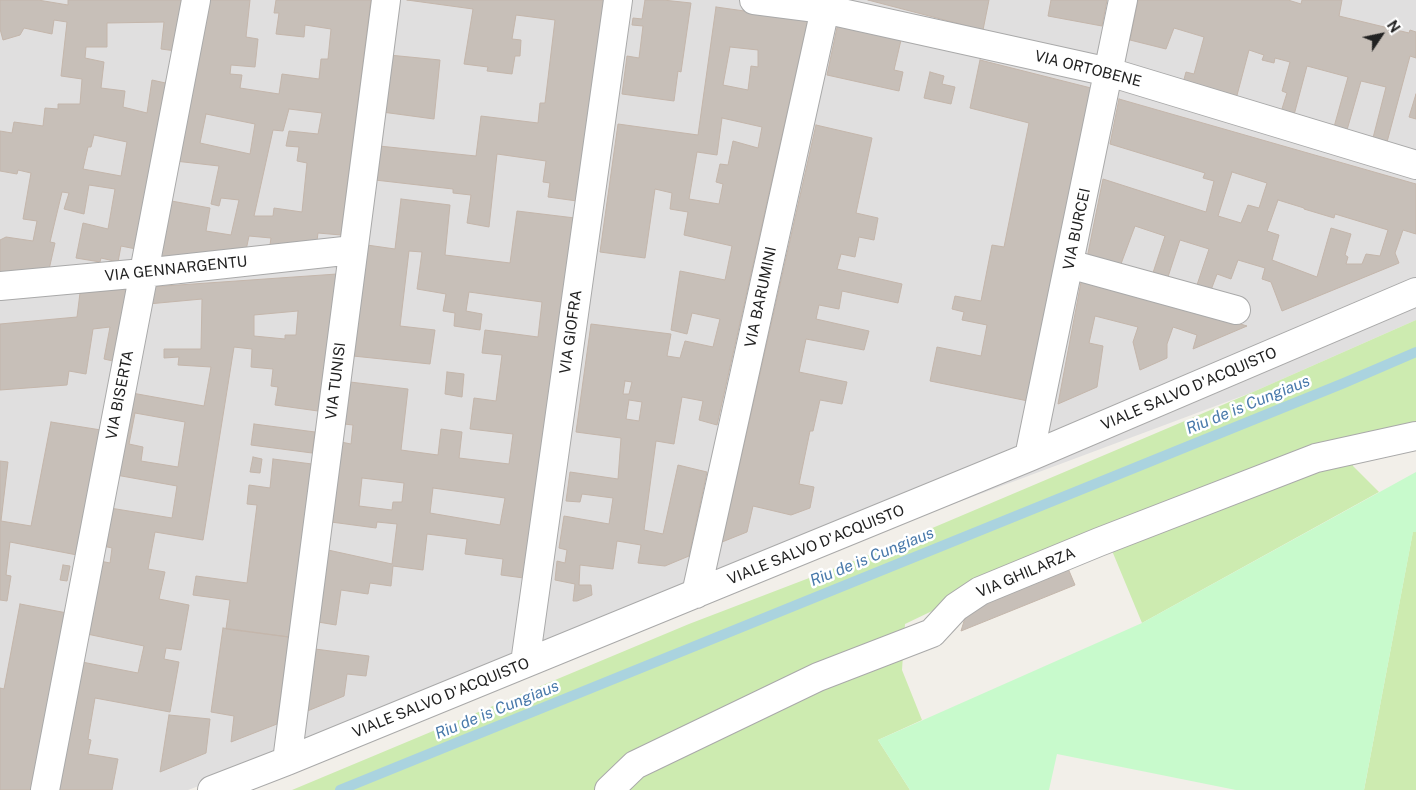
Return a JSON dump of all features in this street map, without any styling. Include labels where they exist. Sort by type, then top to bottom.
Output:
[{"type":"street","name":"VIA BISERTA","points":[[45,790],[196,0]]},
{"type":"street","name":"VIA TUNISI","points":[[287,761],[386,0]]},
{"type":"street","name":"VIA GIOFRA","points":[[525,663],[618,0]]},
{"type":"street","name":"VIA ORTOBENE","points":[[754,0],[825,5],[1109,72],[1416,165]]},
{"type":"street","name":"VIA BURCEI","points":[[1029,457],[1123,0]]},
{"type":"street","name":"VIA BARUMINI","points":[[696,594],[825,5]]},
{"type":"street","name":"VIA GENNARGENTU","points":[[0,286],[143,273],[353,250]]},
{"type":"street","points":[[1069,264],[1236,310]]},
{"type":"street","name":"VIALE SALVO D'ACQUISTO","points":[[212,790],[1029,457],[1416,292]]},
{"type":"street","name":"VIA GHILARZA","points":[[609,790],[635,765],[818,677],[932,633],[956,607],[980,591],[1099,542],[1316,458],[1416,436]]},
{"type":"shaded area","points":[[0,0],[1416,0],[1416,320],[1253,392],[188,790],[0,790]]},
{"type":"green space","points":[[1416,320],[1416,422],[1359,438],[1353,451],[1353,466],[1379,492],[1142,623],[1103,529],[905,624],[902,670],[922,720],[878,740],[910,790],[292,790],[689,624],[864,557],[1253,392]]},
{"type":"green space","points":[[1416,472],[1416,532],[1413,532],[1364,790],[1236,790],[1057,754],[1049,790],[910,790],[878,740],[1142,623]]},
{"type":"green space","points":[[1413,531],[1416,532],[1416,790],[1364,790]]},
{"type":"building","points":[[0,0],[38,0],[68,5],[68,0],[187,0],[176,51],[161,49],[164,22],[107,23],[107,47],[86,47],[85,58],[104,62],[101,88],[125,91],[123,107],[147,113],[152,80],[170,84],[136,249],[121,246],[118,262],[101,258],[100,262],[76,258],[83,223],[108,229],[115,189],[89,185],[84,214],[64,209],[69,193],[62,192],[50,242],[55,243],[48,274],[0,278],[0,240],[6,237],[33,241],[37,221],[23,219],[31,173],[18,170],[17,174],[0,171],[0,131],[12,133],[14,122],[43,126],[45,108],[58,109],[58,104],[80,104],[82,79],[61,76],[67,22],[54,20],[52,34],[24,28],[20,35],[3,40],[0,29]],"holes":[[[94,135],[127,142],[121,176],[83,169],[88,147],[91,147]]]},
{"type":"building","points":[[206,0],[250,0],[246,37],[258,39],[255,67],[231,65],[230,74],[242,75],[240,88],[279,94],[282,74],[319,79],[321,59],[328,59],[331,29],[305,25],[304,37],[276,34],[279,13],[274,13],[276,0],[371,0],[341,235],[318,233],[316,248],[270,245],[271,238],[249,236],[245,255],[161,261],[156,255],[166,200],[210,208],[206,231],[231,235],[239,200],[221,198],[219,206],[211,204],[219,166],[175,161]],"holes":[[[289,109],[322,113],[318,134],[289,131],[286,146],[299,147],[297,161],[307,163],[302,212],[274,208],[273,216],[254,216],[273,130],[283,131]],[[206,114],[255,124],[250,154],[200,143]]]},
{"type":"building","points":[[407,0],[605,0],[577,201],[548,197],[550,183],[543,182],[546,161],[497,154],[489,227],[467,223],[471,195],[453,193],[453,189],[375,180],[379,146],[476,156],[481,116],[538,123],[540,103],[545,103],[555,20],[516,15],[512,39],[521,40],[520,56],[515,56],[512,74],[487,71],[488,67],[464,64],[473,9]]},
{"type":"building","points":[[645,0],[691,3],[681,72],[678,71],[674,101],[622,94],[627,56],[639,58],[643,26],[632,25],[633,18],[642,19]]},
{"type":"building","points":[[868,0],[989,0],[983,30]]},
{"type":"building","points":[[1051,0],[1107,0],[1102,26],[1048,16]]},
{"type":"building","points":[[1138,0],[1288,0],[1301,4],[1302,0],[1342,0],[1339,16],[1409,33],[1410,30],[1416,32],[1416,58],[1410,56],[1387,142],[1373,138],[1386,87],[1361,81],[1347,130],[1334,127],[1348,77],[1307,66],[1294,115],[1281,112],[1287,93],[1282,91],[1290,62],[1275,58],[1274,63],[1262,60],[1264,55],[1249,50],[1236,99],[1183,83],[1186,72],[1194,74],[1204,37],[1174,28],[1166,49],[1130,40]]},
{"type":"building","points":[[716,7],[808,20],[717,425],[699,420],[703,401],[682,397],[674,444],[656,441],[644,530],[663,534],[678,465],[707,472],[689,556],[665,566],[638,563],[641,545],[617,541],[613,569],[580,565],[579,585],[591,585],[592,595],[573,601],[575,584],[555,580],[557,561],[565,563],[567,550],[559,548],[564,516],[609,524],[613,498],[582,494],[580,502],[566,501],[570,472],[618,479],[621,438],[576,432],[591,324],[671,334],[667,356],[680,358],[685,341],[713,347],[720,319],[692,313],[687,334],[671,330],[680,271],[725,280],[732,246],[684,235],[688,212],[670,209],[672,193],[655,189],[645,258],[600,252],[618,124],[698,135]],"holes":[[[730,47],[758,50],[758,67],[751,66],[748,90],[723,85]],[[722,118],[762,127],[758,148],[733,141],[728,165],[720,164],[716,182],[723,184],[719,204],[689,199],[697,152],[717,155]],[[625,381],[632,382],[629,394],[623,394]],[[629,400],[642,402],[639,421],[626,419]]]},
{"type":"building","points":[[838,23],[901,40],[894,70],[903,72],[899,91],[827,75]]},
{"type":"building","points":[[389,55],[440,60],[434,119],[382,112]]},
{"type":"building","points":[[980,60],[1091,88],[1028,401],[930,381],[937,347],[981,356],[987,325],[962,320],[964,312],[952,309],[955,296],[981,301],[992,245],[1004,247],[1029,123],[970,108]]},
{"type":"building","points":[[930,72],[944,76],[942,84],[955,87],[951,104],[924,98]]},
{"type":"building","points":[[1416,94],[1416,119],[1409,117]]},
{"type":"building","points":[[1119,99],[1416,184],[1416,234],[1403,230],[1395,253],[1399,263],[1282,311],[1271,282],[1262,279],[1265,268],[1238,260],[1231,279],[1217,274],[1208,298],[1194,294],[1209,249],[1180,240],[1165,286],[1150,282],[1165,236],[1135,226],[1118,272],[1086,263],[1103,179],[1206,212],[1214,181],[1203,178],[1205,173],[1110,144]],"holes":[[[1232,172],[1267,183],[1259,208],[1248,205],[1241,223],[1218,216]],[[1278,200],[1334,218],[1335,214],[1388,230],[1380,256],[1366,254],[1362,264],[1346,264],[1348,257],[1345,255],[1351,234],[1331,228],[1317,277],[1272,260],[1279,235],[1267,231]]]},
{"type":"building","points":[[816,125],[872,138],[856,213],[878,218],[874,240],[859,237],[855,257],[841,254],[837,269],[902,284],[898,303],[842,291],[839,309],[819,305],[816,319],[869,331],[864,350],[806,339],[799,372],[847,382],[842,404],[820,400],[813,431],[810,431],[799,484],[814,487],[810,508],[791,515],[753,506],[747,532],[722,542]]},
{"type":"building","points":[[401,199],[450,205],[445,255],[510,263],[517,211],[575,218],[524,578],[501,575],[503,559],[465,554],[467,539],[427,534],[423,570],[393,566],[391,586],[370,583],[368,594],[341,590],[336,625],[318,622],[328,550],[392,564],[397,524],[377,522],[376,528],[331,522],[341,442],[351,444],[353,425],[344,424],[350,382],[408,389],[401,450],[438,455],[441,429],[462,432],[459,458],[509,464],[513,434],[470,429],[474,398],[496,401],[502,355],[482,353],[485,330],[538,337],[542,302],[469,292],[466,311],[482,314],[480,330],[454,326],[455,313],[443,311],[446,294],[417,289],[422,252],[409,251],[400,326],[435,330],[430,364],[353,356],[367,245],[395,249]],"holes":[[[362,478],[404,483],[402,502],[393,502],[392,510],[359,506]],[[433,488],[505,498],[500,525],[430,513]]]},
{"type":"building","points":[[337,274],[318,411],[275,405],[278,387],[271,386],[273,369],[251,367],[252,349],[234,347],[203,540],[155,532],[148,569],[165,572],[159,599],[189,605],[181,650],[166,648],[164,659],[179,662],[170,712],[95,698],[88,739],[91,740],[88,754],[118,759],[112,790],[57,790],[82,662],[138,673],[144,646],[87,634],[100,561],[110,563],[112,548],[103,546],[110,508],[172,518],[177,486],[116,475],[132,393],[204,406],[211,367],[178,365],[179,357],[164,358],[164,349],[201,349],[202,299],[148,304],[150,287]],"holes":[[[298,311],[296,335],[285,335],[285,339],[254,336],[254,315]],[[135,413],[185,422],[178,467],[141,461],[143,447],[129,444]]]},
{"type":"building","points":[[1082,277],[1247,326],[1193,349],[1197,335],[1173,327],[1167,344],[1167,358],[1140,370],[1133,342],[1138,327],[1095,316],[1089,343],[1103,346],[1097,387],[1058,404]]},
{"type":"building","points":[[127,289],[113,361],[104,359],[110,327],[93,329],[86,374],[69,371],[67,385],[0,390],[0,324],[77,317],[80,293]]},
{"type":"building","points":[[447,372],[464,374],[462,397],[445,394]]},
{"type":"building","points":[[51,422],[101,430],[77,555],[10,542],[6,575],[11,576],[7,601],[0,600],[0,461],[8,462],[1,521],[31,526]]},
{"type":"building","points":[[254,424],[315,432],[312,453],[251,445]]},
{"type":"building","points":[[253,457],[262,459],[260,473],[250,472]]},
{"type":"building","points":[[273,459],[312,464],[289,637],[226,629],[230,600],[193,595],[196,576],[247,583],[257,505],[247,504],[249,485],[270,488]]},
{"type":"building","points":[[63,565],[70,566],[67,581],[60,580]]},
{"type":"building","points":[[1067,566],[1075,585],[961,631],[968,608]]},
{"type":"building","points":[[20,604],[67,613],[34,790],[0,790],[0,688],[4,689]]},
{"type":"building","points":[[223,628],[289,637],[277,724],[231,742],[234,716],[211,712]]},
{"type":"building","points":[[315,649],[369,656],[366,676],[347,674],[344,696],[305,712]]},
{"type":"building","points":[[169,715],[210,719],[206,753],[160,772]]},
{"type":"waterway","name":"Riu de is Cungiaus","points":[[340,790],[1344,383],[1416,352]]}]
